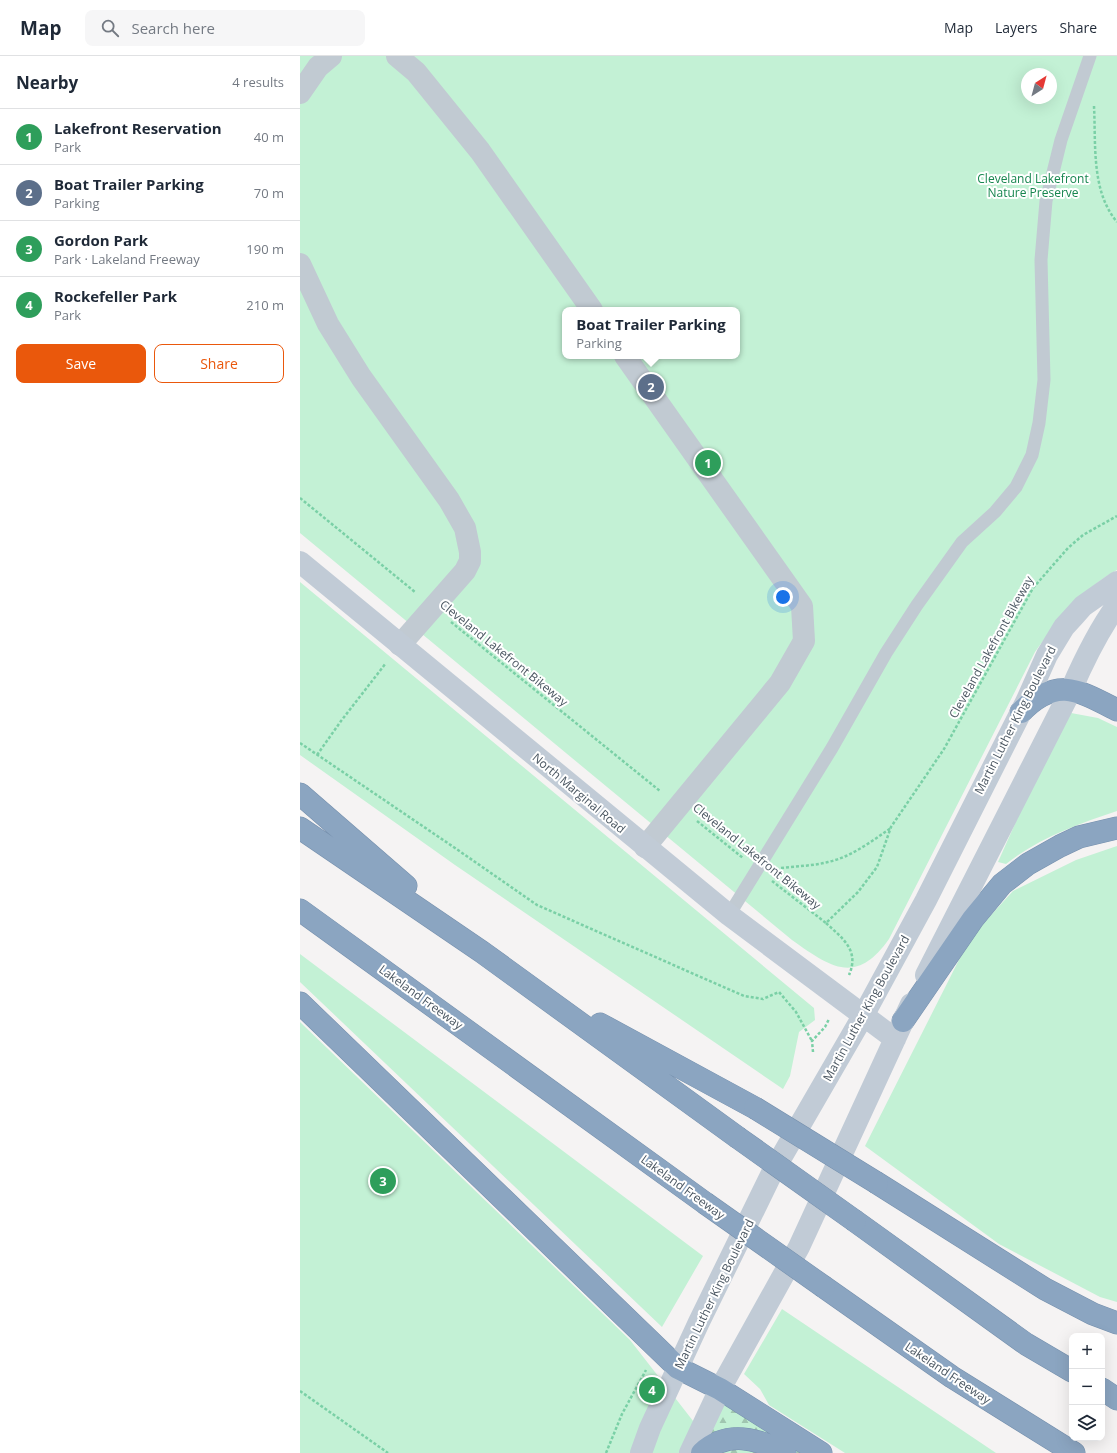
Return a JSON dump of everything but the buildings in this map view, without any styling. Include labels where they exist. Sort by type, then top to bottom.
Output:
[{"type":"highway","points":[[1021,712],[1039,696],[1060,689],[1071,690],[1087,695],[1117,710]]},
{"type":"highway","points":[[300,794],[482,952]]},
{"type":"highway","points":[[300,828],[482,952],[1026,1344],[1069,1369]]},
{"type":"highway","points":[[899,1030],[974,919],[1002,884],[1028,864],[1060,846],[1079,837],[1117,828]]},
{"type":"highway","name":"Lakeland Freeway","points":[[300,910],[705,1203],[952,1377],[1074,1453]]},
{"type":"highway","points":[[523,982],[755,1108],[1045,1289],[1093,1314],[1117,1323]]},
{"type":"highway","points":[[300,1003],[678,1368],[720,1389],[821,1453]]},
{"type":"highway","points":[[1105,1392],[1117,1399]]},
{"type":"highway","points":[[702,1453],[714,1443],[732,1438],[746,1438],[757,1441],[785,1453]]},
{"type":"main road","name":"North Marginal Road","points":[[300,562],[729,915],[863,1016],[899,1030]]},
{"type":"main road","name":"Martin Luther King Boulevard","points":[[641,1453],[650,1428],[699,1322],[771,1175],[863,1016],[926,900],[1021,712],[1047,656],[1064,627],[1083,606],[1117,582]]},
{"type":"main road","points":[[690,1453],[720,1389],[799,1247],[899,1030],[1071,690],[1090,647],[1117,605]]},
{"type":"street","points":[[300,93],[318,67],[331,56]]},
{"type":"street","points":[[397,56],[416,72],[480,151],[590,307]]},
{"type":"street","points":[[300,264],[328,324],[361,377],[449,500],[465,528],[469,541],[470,561],[460,578],[400,645]]},
{"type":"street","points":[[627,359],[802,606],[804,641],[780,683],[646,847]]},
{"type":"lane","points":[[729,915],[832,748],[886,653],[917,605],[962,542],[995,512],[1016,487],[1032,455],[1040,423],[1044,380],[1041,260],[1046,202],[1061,140],[1090,56]]},
{"type":"path","points":[[1094,104],[1098,183],[1104,204],[1117,222]]},
{"type":"path","name":"Cleveland Lakefront Bikeway","points":[[300,498],[433,608],[826,923],[868,881],[877,867],[891,827],[944,750],[1033,588],[1068,548],[1083,535],[1117,516]]},
{"type":"path","points":[[317,755],[341,720],[400,645]]},
{"type":"path","points":[[300,744],[537,905],[744,996],[763,999],[780,992],[796,1012],[812,1041]]},
{"type":"path","points":[[758,870],[829,862],[855,851],[891,827]]},
{"type":"path","points":[[826,923],[848,944],[853,956],[854,966]]},
{"type":"path","points":[[606,1453],[622,1414],[643,1375]]},
{"type":"path","points":[[300,1391],[388,1453]]},
{"type":"green space","name":"Cleveland Lakefront Nature Preserve","points":[[300,56],[1117,56],[1117,570],[1093,586],[1072,606],[1035,652],[889,939],[877,954],[865,963],[854,967],[842,967],[831,964],[806,950],[300,533]]},
{"type":"green space","points":[[300,582],[814,1008],[815,1020],[799,1032],[790,1076],[783,1089],[455,865],[300,755]]},
{"type":"green space","points":[[1071,713],[1098,718],[1117,727],[1117,811],[1045,839],[1006,864],[998,862],[1053,738]]},
{"type":"green space","points":[[1117,846],[1117,1302],[1100,1297],[999,1244],[865,1146],[970,938],[1013,891],[1076,860]]},
{"type":"green space","points":[[300,954],[703,1256],[662,1327],[300,982]]},
{"type":"green space","points":[[300,1022],[630,1340],[718,1453],[300,1453]]},
{"type":"green space","points":[[782,1309],[996,1453],[845,1453],[769,1405],[760,1389],[744,1374]]},
{"type":"green space","points":[[720,1389],[821,1453],[690,1453]]},
{"type":"place","name":"Boat Trailer Parking","points":[[651,387]]},
{"type":"place","name":"Lakefront Reservation","points":[[708,463]]},
{"type":"place","name":"Gordon Park","points":[[383,1181]]},
{"type":"place","name":"Rockefeller Park","points":[[652,1390]]}]
